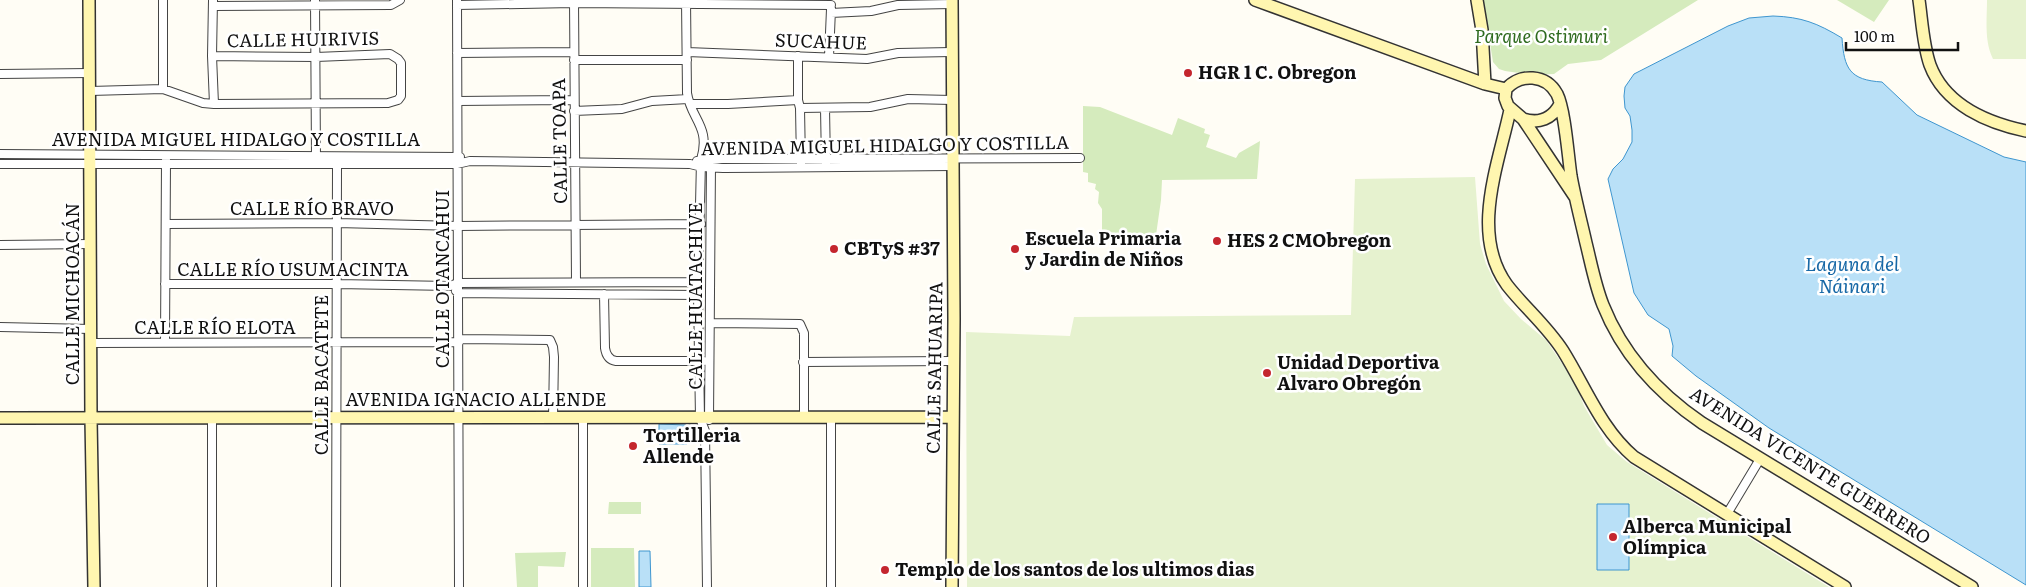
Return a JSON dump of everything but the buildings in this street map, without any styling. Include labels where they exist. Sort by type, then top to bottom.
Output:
[{"type":"street","name":"CALLE MICHOACÁN","points":[[89,0],[91,419],[94,587]]},
{"type":"street","points":[[162,0],[163,89]]},
{"type":"street","points":[[214,104],[212,56],[213,3],[391,5],[400,0]]},
{"type":"street","points":[[1255,0],[1485,84],[1506,89],[1505,98],[1510,110],[1488,215],[1489,244],[1499,272],[1517,296],[1553,336],[1602,421],[1623,447],[1653,470],[1845,587]]},
{"type":"street","points":[[1477,0],[1484,46],[1485,84]]},
{"type":"street","points":[[1919,0],[1928,58],[1941,84],[1955,99],[1971,111],[2002,126],[2026,131]]},
{"type":"street","points":[[457,2],[686,2],[831,6],[871,11],[898,5],[952,2]]},
{"type":"street","name":"CALLE OTANCAHUI","points":[[457,2],[459,587]]},
{"type":"street","name":"CALLE TOAPA","points":[[574,2],[576,282]]},
{"type":"street","points":[[686,2],[689,102],[702,128],[704,150],[711,164]]},
{"type":"street","name":"CALLE SAHUARIPA","points":[[952,2],[954,319],[952,361],[952,587]]},
{"type":"street","points":[[315,3],[316,164]]},
{"type":"street","points":[[829,57],[831,6]]},
{"type":"street","name":"SUCAHUE","points":[[457,53],[574,56],[798,56],[867,59],[898,53],[952,52]]},
{"type":"street","name":"CALLE HUIRIVIS","points":[[212,56],[390,54],[398,58],[401,63],[402,82],[400,98],[393,102],[315,104]]},
{"type":"street","points":[[798,56],[801,168]]},
{"type":"street","points":[[0,74],[90,73]]},
{"type":"street","name":"AVENIDA VICENTE GUERRERO","points":[[1506,89],[1520,79],[1537,78],[1552,88],[1560,104],[1575,197],[1603,304],[1621,341],[1633,360],[1667,397],[1682,409],[1760,458],[1972,587]]},
{"type":"street","points":[[90,91],[163,89],[203,103],[315,104]]},
{"type":"street","points":[[574,111],[622,109],[652,102],[799,104],[825,108],[870,107],[908,99],[952,100]]},
{"type":"street","points":[[458,101],[574,100]]},
{"type":"street","points":[[1523,119],[1534,121],[1545,119],[1554,113],[1560,104]]},
{"type":"street","points":[[825,108],[826,168]]},
{"type":"street","name":"AVENIDA VICENTE GUERRERO","points":[[1510,110],[1523,119],[1575,197]]},
{"type":"street","name":"CALLE HUATACHIVE","points":[[704,150],[701,164],[698,295],[699,362],[705,418]]},
{"type":"street","name":"AVENIDA MIGUEL HIDALGO Y COSTILLA","points":[[0,154],[167,164],[316,164],[457,160]]},
{"type":"street","points":[[165,343],[166,154]]},
{"type":"street","name":"AVENIDA MIGUEL HIDALGO Y COSTILLA","points":[[0,164],[166,154],[316,155],[470,161],[711,164],[801,168],[1080,158]]},
{"type":"street","name":"AVENIDA MIGUEL HIDALGO Y COSTILLA","points":[[711,164],[801,159],[952,162]]},
{"type":"street","name":"CALLE BACATETE","points":[[336,587],[337,163]]},
{"type":"street","name":"CALLE HUATACHIVE","points":[[707,587],[705,418],[710,361],[711,164]]},
{"type":"street","name":"CALLE RÍO BRAVO","points":[[166,224],[337,223],[576,226],[700,224]]},
{"type":"street","points":[[0,245],[91,244]]},
{"type":"street","points":[[458,283],[698,282]]},
{"type":"street","name":"CALLE RÍO USUMACINTA","points":[[166,284],[450,286],[458,283]]},
{"type":"street","points":[[450,286],[458,293],[698,295]]},
{"type":"street","points":[[604,294],[605,348],[607,356],[611,360],[710,361]]},
{"type":"street","points":[[710,323],[800,324],[804,333],[804,417]]},
{"type":"street","points":[[0,327],[91,329]]},
{"type":"street","name":"CALLE RÍO ELOTA","points":[[91,343],[550,340],[553,346],[554,357],[553,418]]},
{"type":"street","points":[[804,362],[952,361]]},
{"type":"street","name":"AVENIDA IGNACIO ALLENDE","points":[[0,418],[952,417]]},
{"type":"street","points":[[212,418],[212,587]]},
{"type":"street","points":[[583,418],[583,587]]},
{"type":"street","points":[[831,587],[832,418]]},
{"type":"street","points":[[1727,514],[1760,458]]},
{"type":"green space","name":"Parque Ostimuri","points":[[1483,0],[1698,0],[1601,60],[1568,64],[1554,74],[1532,75],[1499,69],[1493,62]]},
{"type":"green space","points":[[1837,0],[1889,0],[1874,22]]},
{"type":"green space","points":[[1987,0],[2026,0],[2026,59],[1993,59],[1987,37]]},
{"type":"green space","points":[[1083,106],[1100,107],[1172,135],[1178,118],[1205,129],[1204,133],[1210,135],[1206,147],[1236,158],[1239,153],[1260,141],[1257,179],[1162,180],[1156,235],[1102,234],[1102,209],[1098,203],[1099,192],[1095,189],[1096,184],[1088,182],[1088,173],[1083,172]]},
{"type":"green space","name":"Unidad Deportiva Alvaro Obregón","points":[[1475,177],[1480,244],[1486,264],[1504,301],[1521,319],[1546,340],[1576,384],[1584,406],[1607,445],[1627,462],[1829,587],[967,587],[966,332],[1070,336],[1074,317],[1351,315],[1355,179]]},
{"type":"green space","points":[[609,502],[641,502],[641,514],[608,514]]},
{"type":"green space","points":[[591,548],[634,548],[635,587],[591,587]]},
{"type":"green space","points":[[566,552],[564,567],[538,566],[538,587],[517,587],[515,553]]},
{"type":"water","name":"Laguna del Náinari","points":[[1773,16],[1801,19],[1842,38],[1847,65],[1856,75],[1863,79],[1882,82],[1917,115],[2004,157],[2026,162],[2026,585],[1769,428],[1696,376],[1672,356],[1673,346],[1669,329],[1648,315],[1634,293],[1608,179],[1613,169],[1623,159],[1632,142],[1630,116],[1625,108],[1625,87],[1634,74],[1728,26],[1749,18]]},
{"type":"water","points":[[659,424],[686,425],[687,444],[659,444]]},
{"type":"water","name":"Alberca Municipal Olímpica","points":[[1597,504],[1629,504],[1629,570],[1597,570]]},
{"type":"water","points":[[639,551],[650,551],[651,587],[639,587]]},
{"type":"place","name":"HGR 1 C. Obregon","points":[[1188,73]]},
{"type":"place","name":"HES 2 CMObregon","points":[[1217,241]]},
{"type":"place","name":"CBTyS #37","points":[[834,249]]},
{"type":"place","name":"Escuela Primaria y Jardin de Niños","points":[[1015,249]]},
{"type":"place","name":"Unidad Deportiva Alvaro Obregón","points":[[1267,373]]},
{"type":"place","name":"Tortilleria Allende","points":[[633,446]]},
{"type":"place","name":"Alberca Municipal Olímpica","points":[[1613,537]]},
{"type":"place","name":"Templo de los santos de los ultimos dias","points":[[885,570]]}]
